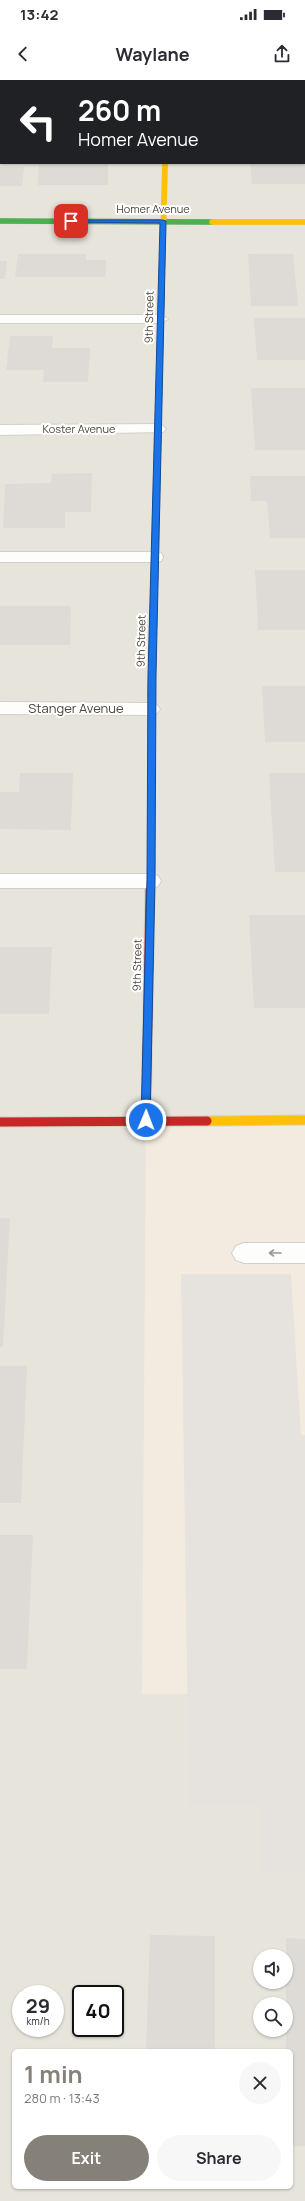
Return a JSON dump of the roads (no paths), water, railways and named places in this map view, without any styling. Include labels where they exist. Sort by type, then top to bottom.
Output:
[{"type":"street","name":"9th Street","points":[[146,1120],[155,557],[165,164]]},
{"type":"street","name":"Homer Avenue","points":[[0,221],[305,222]]},
{"type":"street","points":[[0,319],[161,319]]},
{"type":"street","name":"Koster Avenue","points":[[0,430],[158,430]]},
{"type":"street","points":[[0,557],[155,557]]},
{"type":"street","name":"Stanger Avenue","points":[[0,708],[152,709]]},
{"type":"street","points":[[0,881],[151,881]]},
{"type":"street","points":[[0,1122],[305,1120]]},
{"type":"street","points":[[244,1253],[305,1253]]}]
